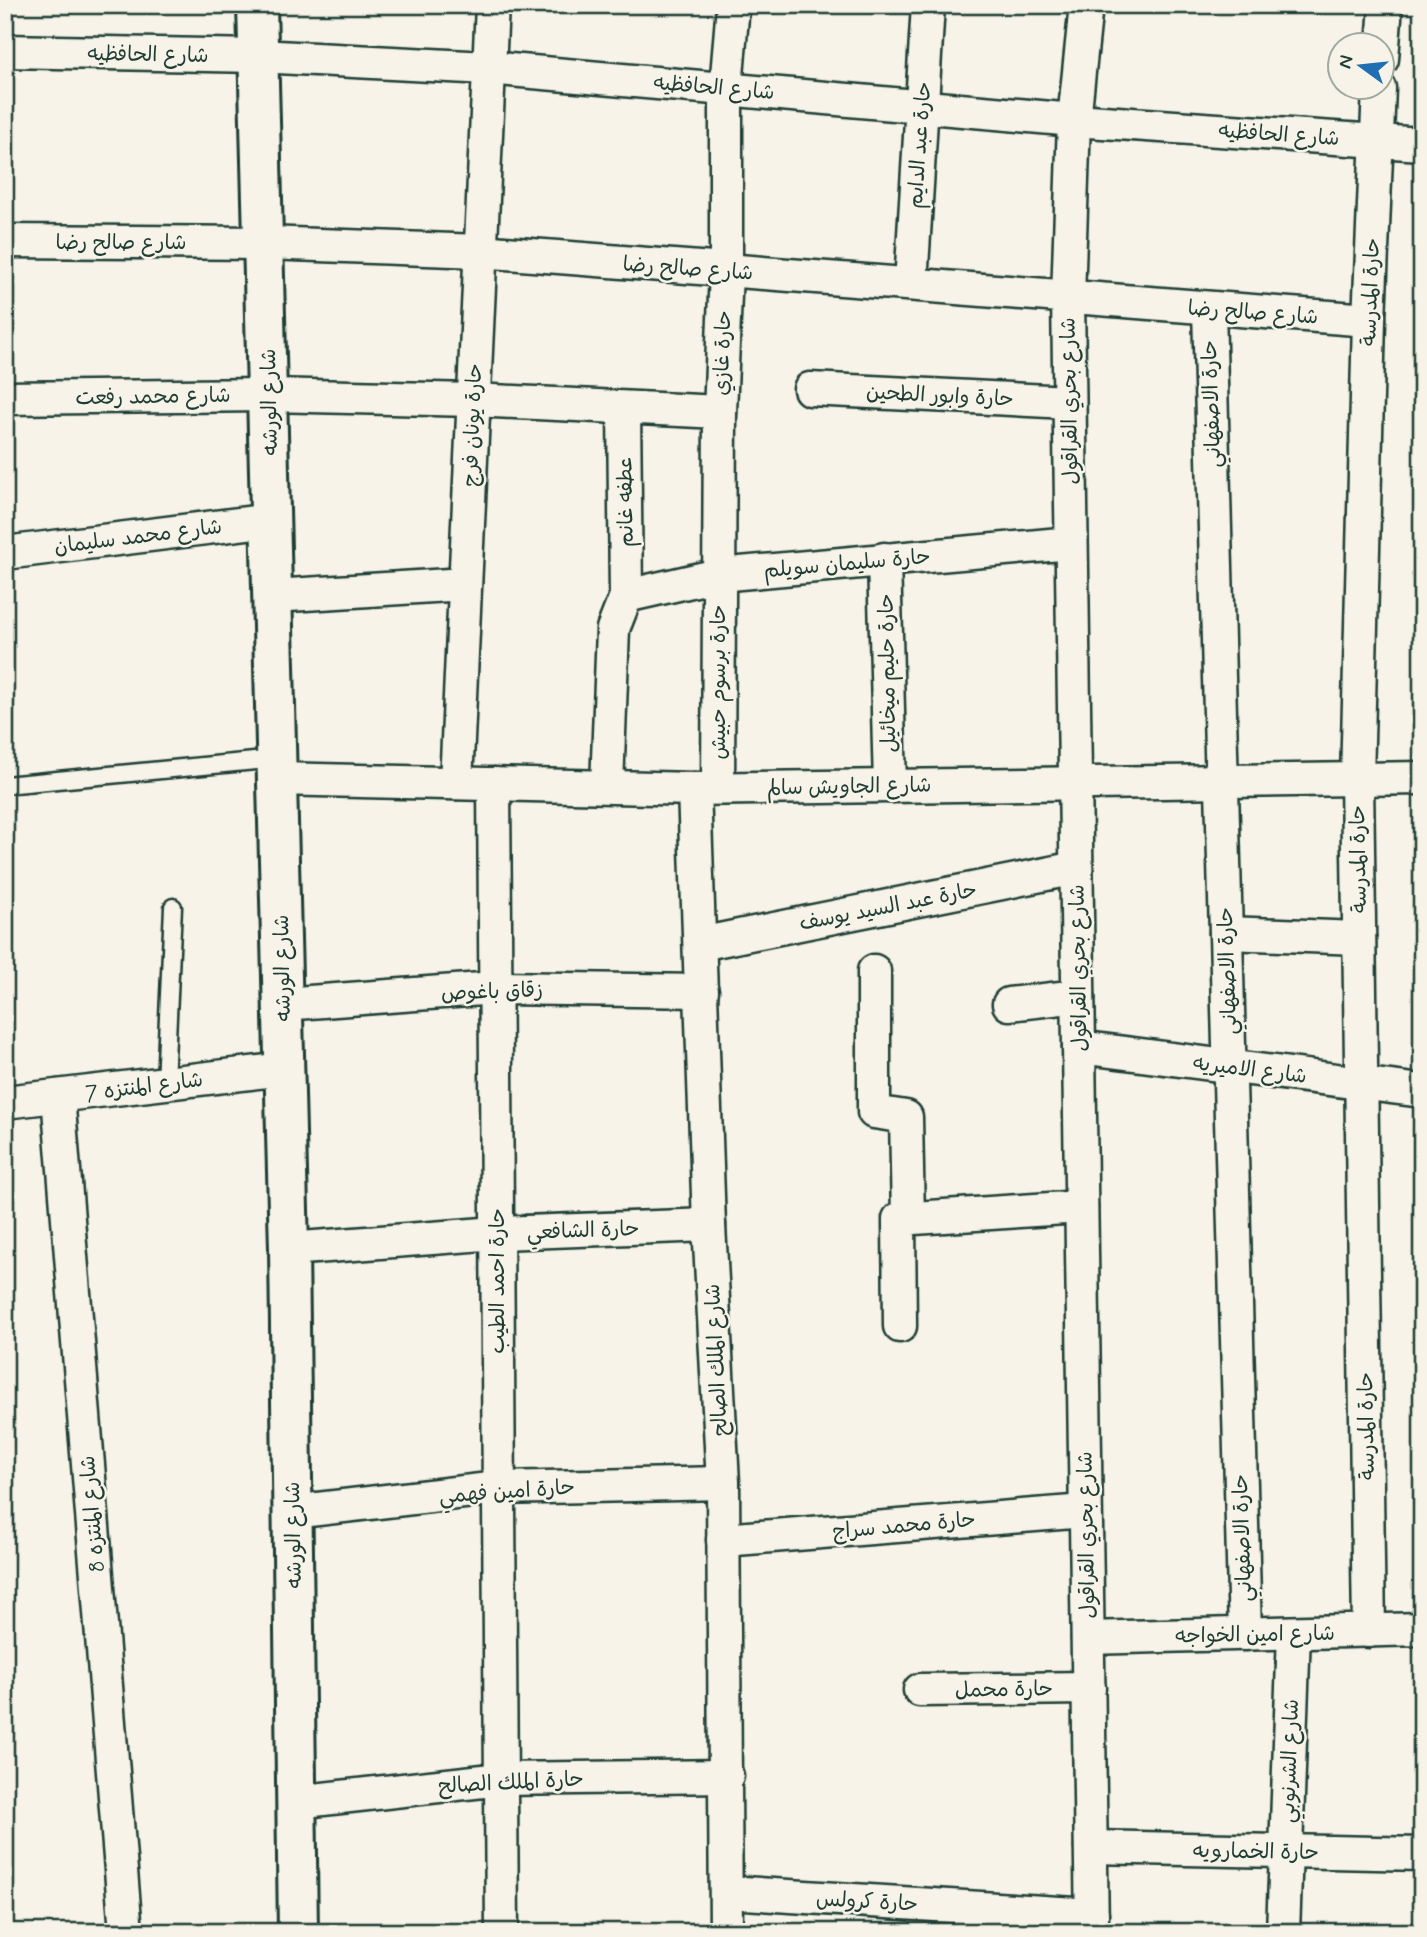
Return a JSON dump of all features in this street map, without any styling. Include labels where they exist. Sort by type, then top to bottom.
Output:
[{"type":"street","name":"شارع الورشه","points":[[257,5],[289,1248],[298,1932]]},
{"type":"street","name":"حارة يونان فرج","points":[[457,783],[492,5]]},
{"type":"street","name":"حارة غازي","points":[[718,575],[720,412],[726,272],[726,88],[733,5]]},
{"type":"street","name":"حارة عبد الدايم","points":[[911,284],[928,5]]},
{"type":"street","name":"شارع بحري القراقول","points":[[1086,5],[1074,120],[1068,298],[1092,1923]]},
{"type":"street","points":[[1384,32],[1386,5]]},
{"type":"street","name":"شارع الحافظيه","points":[[5,51],[258,56],[488,68],[1074,120],[1422,144]]},
{"type":"street","name":"حارة المدرسة","points":[[1369,1631],[1357,779],[1369,320],[1378,102]]},
{"type":"street","name":"شارع صالح رضا","points":[[5,242],[265,243],[480,251],[1369,320]]},
{"type":"street","name":"حارة الاصفهاني","points":[[1209,309],[1245,1634]]},
{"type":"street","name":"حارة وابور الطحين","points":[[810,389],[1069,402]]},
{"type":"street","name":"شارع محمد رفعت","points":[[5,398],[269,395],[473,400],[720,412]]},
{"type":"street","name":"عطفه غانم","points":[[624,408],[626,596]]},
{"type":"street","name":"شارع محمد سليمان","points":[[5,553],[271,520]]},
{"type":"street","name":"حارة سليمان سويلم","points":[[626,596],[718,575],[1071,543]]},
{"type":"street","name":"حارة حليم ميخائيل","points":[[884,559],[890,786]]},
{"type":"street","name":"حارة برسوم حبيش","points":[[706,788],[718,575]]},
{"type":"street","points":[[273,596],[466,584]]},
{"type":"street","points":[[607,786],[613,629],[626,596]]},
{"type":"street","name":"شارع الجاويش سالم","points":[[276,769],[457,783],[706,788],[1422,778]]},
{"type":"street","name":"حارة احمد الطيب","points":[[494,784],[502,1932]]},
{"type":"street","name":"شارع الملك الصالح","points":[[706,788],[700,944],[709,1225],[723,1483],[726,1932]]},
{"type":"street","name":"حارة عبد السيد يوسف","points":[[700,944],[1076,868]]},
{"type":"street","points":[[1226,933],[1359,938]]},
{"type":"street","points":[[874,971],[874,1112],[906,1117],[908,1219]]},
{"type":"street","name":"زقاق باغوص","points":[[283,1004],[495,988],[702,992]]},
{"type":"street","points":[[1009,1004],[1078,996]]},
{"type":"street","name":"شارع الاميريه","points":[[1079,1047],[1422,1091]]},
{"type":"street","name":"شارع المنتزه 7","points":[[5,1102],[284,1069]]},
{"type":"street","name":"شارع المنتزه 8","points":[[58,1096],[126,1932]]},
{"type":"street","points":[[900,1326],[899,1219],[1081,1207]]},
{"type":"street","name":"حارة الشافعي","points":[[289,1248],[497,1233],[709,1225]]},
{"type":"street","name":"حارة امين فهمي","points":[[292,1512],[498,1488],[723,1483]]},
{"type":"street","name":"حارة محمد سراج","points":[[723,1539],[1085,1511]]},
{"type":"street","name":"شارع امين الخواجه","points":[[1088,1638],[1422,1629]]},
{"type":"street","name":"شارع الشرنوبي","points":[[1283,1932],[1294,1633]]},
{"type":"street","name":"حارة محمل","points":[[920,1690],[1089,1688]]},
{"type":"street","name":"حارة الملك الصالح","points":[[296,1802],[501,1779],[727,1776]]},
{"type":"street","name":"حارة الخمارويه","points":[[1091,1847],[1422,1854]]},
{"type":"street","name":"حارة كرولس","points":[[727,1892],[918,1918],[1092,1923]]},
{"type":"lane","points":[[5,785],[276,769]]},
{"type":"lane","points":[[165,1083],[173,907]]}]
